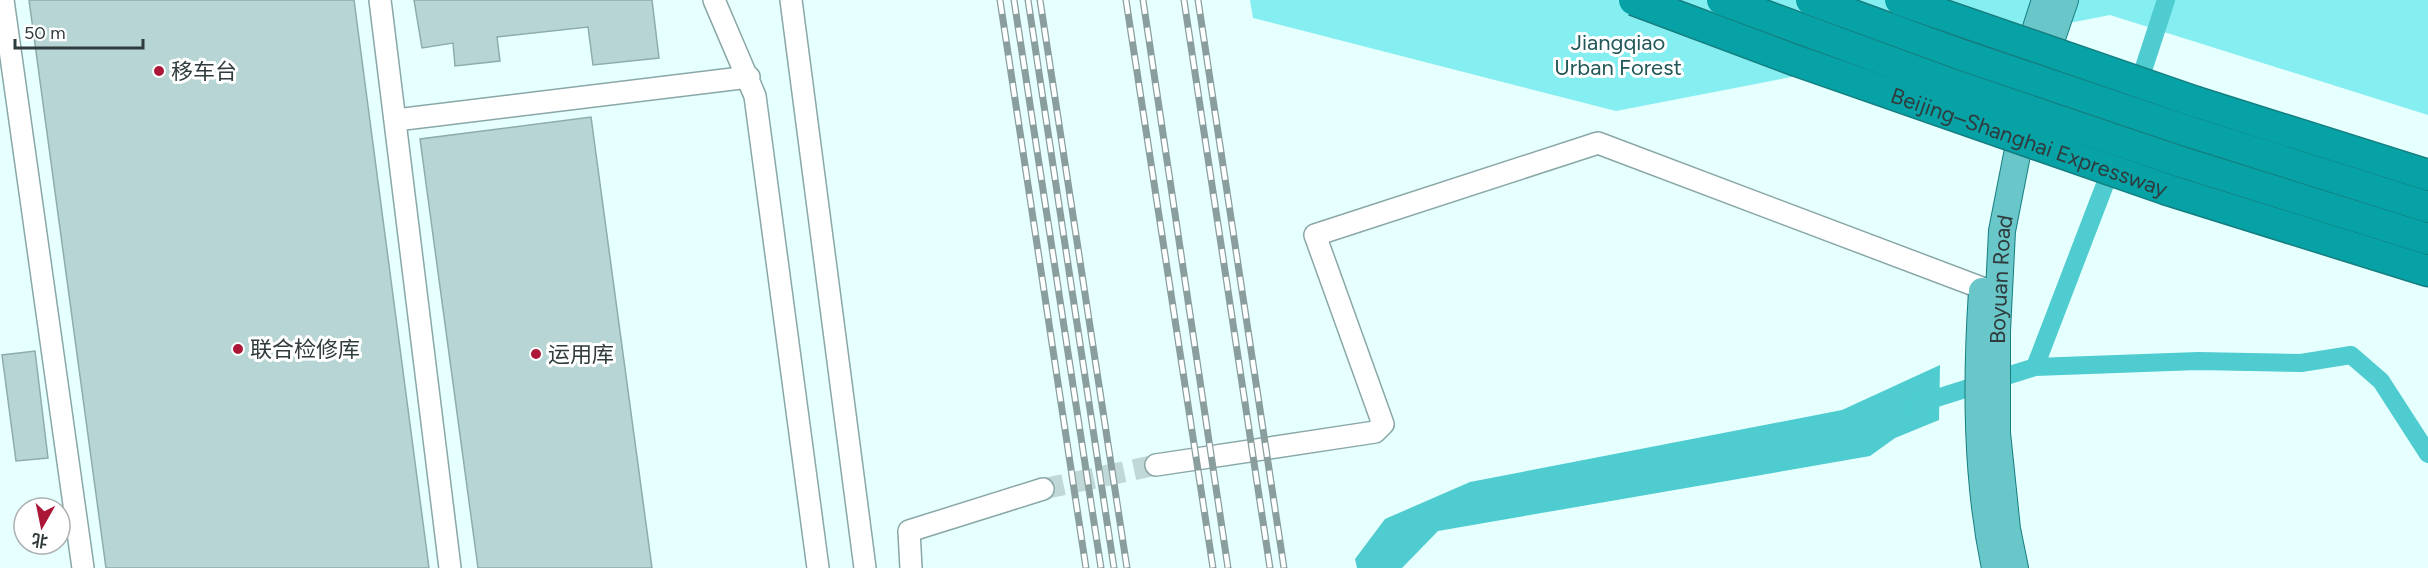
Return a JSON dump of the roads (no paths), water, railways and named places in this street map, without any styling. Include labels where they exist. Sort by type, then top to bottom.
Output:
[{"type":"highway","name":"Beijing–Shanghai Expressway","points":[[1634,0],[1797,62],[2168,190],[2428,271]]},
{"type":"highway","name":"Beijing–Shanghai Expressway","points":[[1722,0],[1952,84],[2178,161],[2428,239]]},
{"type":"highway","points":[[1811,0],[1962,55],[2187,131],[2428,207]]},
{"type":"highway","points":[[1900,0],[2196,102],[2428,175]]},
{"type":"main road","name":"Boyuan Road","points":[[1995,568],[1988,532],[1988,342],[1982,288],[1986,229],[2007,110],[2045,0]]},
{"type":"main road","name":"Boyuan Road","points":[[1988,342],[2002,231],[2025,117],[2065,0]]},
{"type":"main road","name":"Boyuan Road","points":[[1988,419],[2015,568]]},
{"type":"street","points":[[3,0],[83,568]]},
{"type":"street","points":[[380,0],[450,568]]},
{"type":"street","points":[[714,0],[749,77],[755,96],[818,568]]},
{"type":"street","points":[[791,0],[865,568]]},
{"type":"street","points":[[396,120],[749,77]]},
{"type":"street","points":[[1156,465],[1375,432],[1383,424],[1315,235],[1598,143],[1982,288]]},
{"type":"street","points":[[911,568],[909,531],[1043,489]]},
{"type":"waterway","points":[[2136,92],[2166,0]]},
{"type":"waterway","points":[[2035,367],[2114,161]]},
{"type":"waterway","points":[[1917,407],[1924,402],[2035,367],[2198,361],[2301,363],[2351,355],[2381,381],[2428,454]]},
{"type":"tunnel","points":[[1043,489],[1156,465]]},
{"type":"railway","points":[[1000,0],[1086,568]]},
{"type":"railway","points":[[1014,0],[1101,568]]},
{"type":"railway","points":[[1028,0],[1114,568]]},
{"type":"railway","points":[[1040,0],[1127,568]]},
{"type":"railway","points":[[1126,0],[1213,568]]},
{"type":"railway","points":[[1143,0],[1228,568]]},
{"type":"railway","points":[[1184,0],[1270,568]]},
{"type":"railway","points":[[1198,0],[1284,568]]},
{"type":"place","name":"移车台","points":[[159,71]]},
{"type":"place","name":"联合检修库","points":[[238,349]]},
{"type":"place","name":"运用库","points":[[536,354]]},
{"type":"park label","name":"Jiangqiao Urban Forest","points":[[1618,54]]}]
